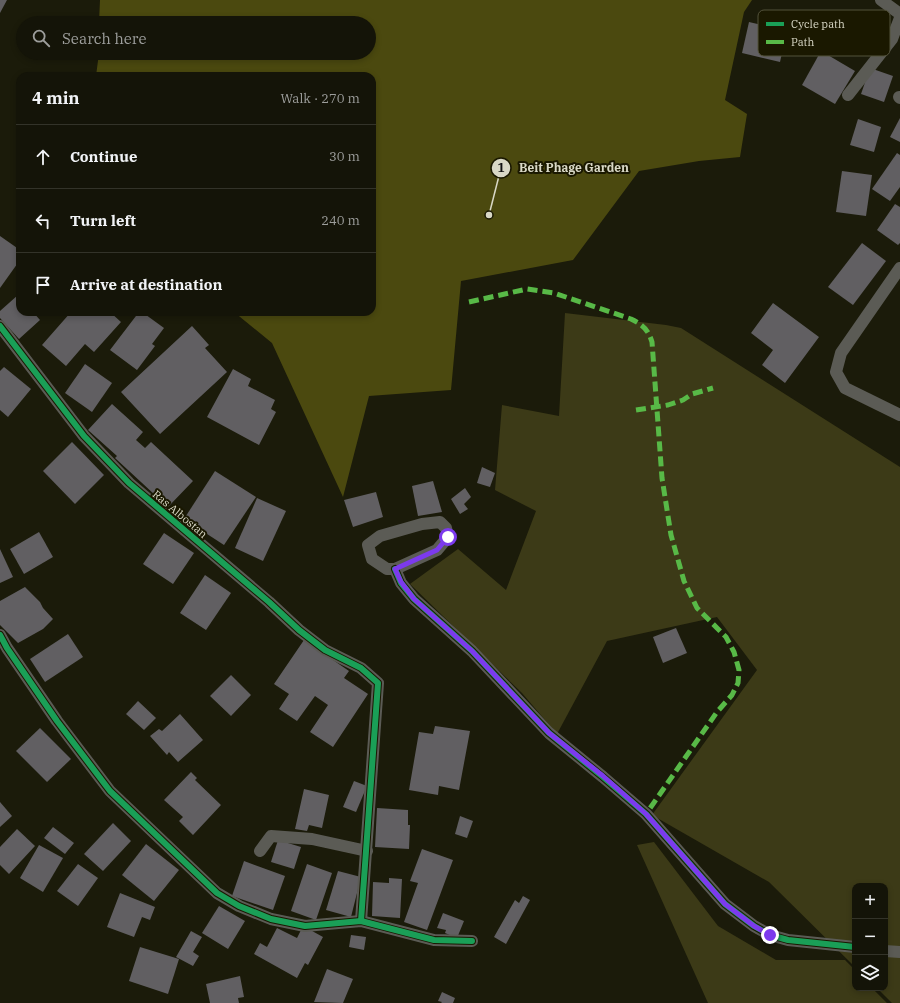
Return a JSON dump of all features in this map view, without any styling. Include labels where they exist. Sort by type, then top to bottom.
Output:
[{"type":"street","points":[[881,0],[900,14]]},
{"type":"street","points":[[890,42],[900,18]]},
{"type":"street","points":[[848,95],[879,56]]},
{"type":"street","points":[[900,268],[841,353],[836,372],[845,388],[900,415]]},
{"type":"street","name":"Ras Albostan","points":[[0,326],[84,436],[129,483],[269,602],[299,630],[325,650],[361,668],[378,683],[367,851]]},
{"type":"street","points":[[440,522],[446,528],[448,537],[437,550],[395,569],[387,569],[372,559],[368,545],[380,536],[422,524],[440,522]]},
{"type":"street","points":[[395,569],[401,582],[414,599],[472,651],[549,733],[603,776],[646,814],[725,904],[754,926],[770,935],[788,940],[852,947]]},
{"type":"street","points":[[0,635],[7,648],[57,721],[110,791],[217,894],[239,906],[271,919],[305,926],[361,922],[434,940],[472,941]]},
{"type":"street","points":[[260,851],[270,836],[312,839],[367,851],[361,922]]},
{"type":"street","points":[[888,951],[900,952]]},
{"type":"shaded area","points":[[100,0],[752,0],[744,12],[725,100],[747,114],[740,157],[699,161],[639,171],[573,260],[461,281],[451,390],[369,396],[343,497],[272,343],[239,316],[376,316],[376,72],[97,72],[98,60],[376,60],[376,16],[99,16]]},
{"type":"shaded area","points":[[565,313],[666,325],[681,328],[900,467],[900,1003],[892,1003],[880,991],[888,991],[888,883],[852,883],[852,964],[769,882],[652,815],[757,670],[717,617],[607,641],[557,734],[522,693],[410,584],[458,549],[506,590],[536,511],[495,490],[502,405],[559,416]]},
{"type":"shaded area","points":[[654,842],[718,926],[776,960],[845,960],[852,967],[852,991],[875,991],[887,1003],[708,1003],[637,845]]},
{"type":"building","points":[[0,0],[7,0],[0,13]]},
{"type":"building","points":[[749,22],[758,24],[758,56],[781,56],[780,62],[742,53]]},
{"type":"building","points":[[818,56],[830,56],[855,71],[835,104],[802,85]]},
{"type":"building","points":[[870,68],[893,76],[884,102],[861,94]]},
{"type":"building","points":[[900,118],[900,142],[890,137]]},
{"type":"building","points":[[858,119],[881,127],[874,152],[850,145]]},
{"type":"building","points":[[897,153],[900,155],[900,187],[890,201],[872,189]]},
{"type":"building","points":[[842,171],[872,175],[866,216],[836,212]]},
{"type":"building","points":[[895,204],[900,207],[900,243],[898,245],[877,230]]},
{"type":"building","points":[[0,236],[16,247],[16,266],[0,288]]},
{"type":"building","points":[[862,243],[886,261],[853,305],[828,287]]},
{"type":"building","points":[[16,297],[16,316],[36,316],[40,320],[19,339],[0,318],[0,311]]},
{"type":"building","points":[[773,303],[819,337],[785,383],[762,365],[773,350],[751,333]]},
{"type":"building","points":[[67,316],[114,316],[121,322],[94,352],[85,344],[66,366],[42,345]]},
{"type":"building","points":[[136,316],[148,316],[164,328],[152,344],[155,346],[137,370],[110,350]]},
{"type":"building","points":[[192,326],[209,345],[205,348],[227,372],[160,434],[121,392]]},
{"type":"building","points":[[85,364],[112,383],[92,412],[65,393]]},
{"type":"building","points":[[4,367],[31,389],[8,417],[0,410],[0,371]]},
{"type":"building","points":[[233,369],[251,379],[248,386],[275,400],[271,409],[276,412],[259,445],[207,417]]},
{"type":"building","points":[[112,404],[143,432],[136,440],[145,448],[151,442],[193,481],[168,507],[115,458],[117,456],[88,430]]},
{"type":"building","points":[[72,442],[104,475],[75,504],[43,471]]},
{"type":"building","points":[[482,467],[495,473],[490,487],[477,483]]},
{"type":"building","points":[[215,471],[256,497],[224,545],[184,519]]},
{"type":"building","points":[[433,481],[442,512],[418,516],[412,486]]},
{"type":"building","points":[[465,488],[471,497],[464,504],[468,509],[460,514],[451,499]]},
{"type":"building","points":[[376,492],[383,517],[353,527],[344,500]]},
{"type":"building","points":[[257,498],[286,511],[263,561],[235,548]]},
{"type":"building","points":[[39,532],[53,557],[24,574],[10,549]]},
{"type":"building","points":[[164,533],[194,553],[173,584],[143,564]]},
{"type":"building","points":[[0,549],[13,577],[0,583]]},
{"type":"building","points":[[205,575],[231,593],[206,630],[180,613]]},
{"type":"building","points":[[25,587],[40,602],[43,608],[53,619],[43,629],[18,643],[0,625],[0,601]]},
{"type":"building","points":[[676,628],[687,653],[663,663],[653,637]]},
{"type":"building","points":[[68,634],[83,657],[45,682],[30,659]]},
{"type":"building","points":[[304,640],[349,671],[344,678],[368,694],[333,747],[310,732],[328,705],[315,696],[297,721],[279,709],[289,694],[274,684]]},
{"type":"building","points":[[231,675],[251,695],[231,716],[210,696]]},
{"type":"building","points":[[138,701],[156,718],[144,730],[126,714]]},
{"type":"building","points":[[180,714],[203,740],[178,762],[169,752],[167,755],[150,736],[159,729],[162,731]]},
{"type":"building","points":[[435,726],[470,731],[459,790],[439,786],[438,795],[409,790],[419,732],[433,734]]},
{"type":"building","points":[[40,728],[71,759],[47,782],[16,751]]},
{"type":"building","points":[[191,772],[197,778],[195,780],[221,805],[193,835],[179,821],[183,817],[164,800]]},
{"type":"building","points":[[354,781],[367,786],[356,812],[343,807]]},
{"type":"building","points":[[304,789],[329,795],[322,828],[309,825],[307,831],[295,829]]},
{"type":"building","points":[[0,802],[12,816],[0,827]]},
{"type":"building","points":[[377,808],[408,810],[408,825],[410,825],[409,849],[375,847]]},
{"type":"building","points":[[460,816],[473,821],[467,838],[455,834]]},
{"type":"building","points":[[113,823],[131,841],[103,871],[84,854]]},
{"type":"building","points":[[53,827],[74,843],[65,854],[44,838]]},
{"type":"building","points":[[17,829],[35,846],[9,874],[0,865],[0,847]]},
{"type":"building","points":[[278,840],[301,847],[294,869],[271,862]]},
{"type":"building","points":[[146,844],[179,870],[154,901],[122,875]]},
{"type":"building","points":[[39,845],[63,858],[43,892],[20,878]]},
{"type":"building","points":[[422,849],[453,860],[427,930],[404,922],[418,883],[410,881]]},
{"type":"building","points":[[244,861],[285,876],[273,910],[232,896]]},
{"type":"building","points":[[78,864],[98,878],[78,906],[57,891]]},
{"type":"building","points":[[307,864],[332,873],[316,920],[291,911]]},
{"type":"building","points":[[338,871],[361,877],[351,917],[326,910]]},
{"type":"building","points":[[389,878],[402,879],[400,918],[372,916],[373,882],[389,883]]},
{"type":"building","points":[[120,893],[155,907],[150,920],[142,917],[134,937],[107,927]]},
{"type":"building","points":[[523,896],[530,900],[506,944],[494,937],[515,900],[519,903]]},
{"type":"building","points":[[219,906],[245,921],[228,949],[202,933]]},
{"type":"building","points":[[443,913],[464,921],[457,938],[445,933],[446,930],[437,928]]},
{"type":"building","points":[[303,926],[323,937],[308,965],[305,963],[297,978],[254,954],[260,943],[267,947],[277,928],[297,938]]},
{"type":"building","points":[[191,931],[202,937],[193,952],[199,956],[193,966],[176,957]]},
{"type":"building","points":[[351,935],[366,937],[364,950],[349,947]]},
{"type":"building","points":[[140,947],[179,959],[168,994],[129,981]]},
{"type":"building","points":[[327,969],[353,979],[343,1003],[314,1002]]},
{"type":"building","points":[[240,976],[244,997],[238,998],[239,1003],[210,1003],[206,984]]},
{"type":"building","points":[[442,992],[455,998],[453,1003],[441,1003],[442,1002],[438,1001]]},
{"type":"marked path","points":[[469,302],[527,289],[554,293],[631,319],[639,323],[644,328],[649,334],[652,342],[662,478],[671,535],[684,581],[697,608],[726,637],[734,652],[739,670],[738,683],[732,695],[717,712],[646,814]]},
{"type":"marked path","points":[[636,410],[668,405],[683,400],[692,394],[713,388]]},
{"type":"cycle path","points":[[0,326],[84,436],[129,483],[269,602],[299,630],[325,650],[361,668],[378,683],[361,921]]},
{"type":"cycle path","points":[[395,569],[401,583],[414,599],[472,651],[549,733],[646,814],[725,904],[754,926],[770,935],[788,940],[852,947]]},
{"type":"cycle path","points":[[0,635],[7,648],[57,721],[110,791],[217,893],[239,906],[271,919],[305,926],[361,921],[434,940],[472,941]]},
{"type":"place","name":"Beit Phage Garden","points":[[489,215]]},
{"type":"route","points":[[448,537],[437,550],[395,569],[401,582],[414,599],[472,651],[549,733],[603,776],[646,814],[725,904],[754,926],[770,935]]}]
